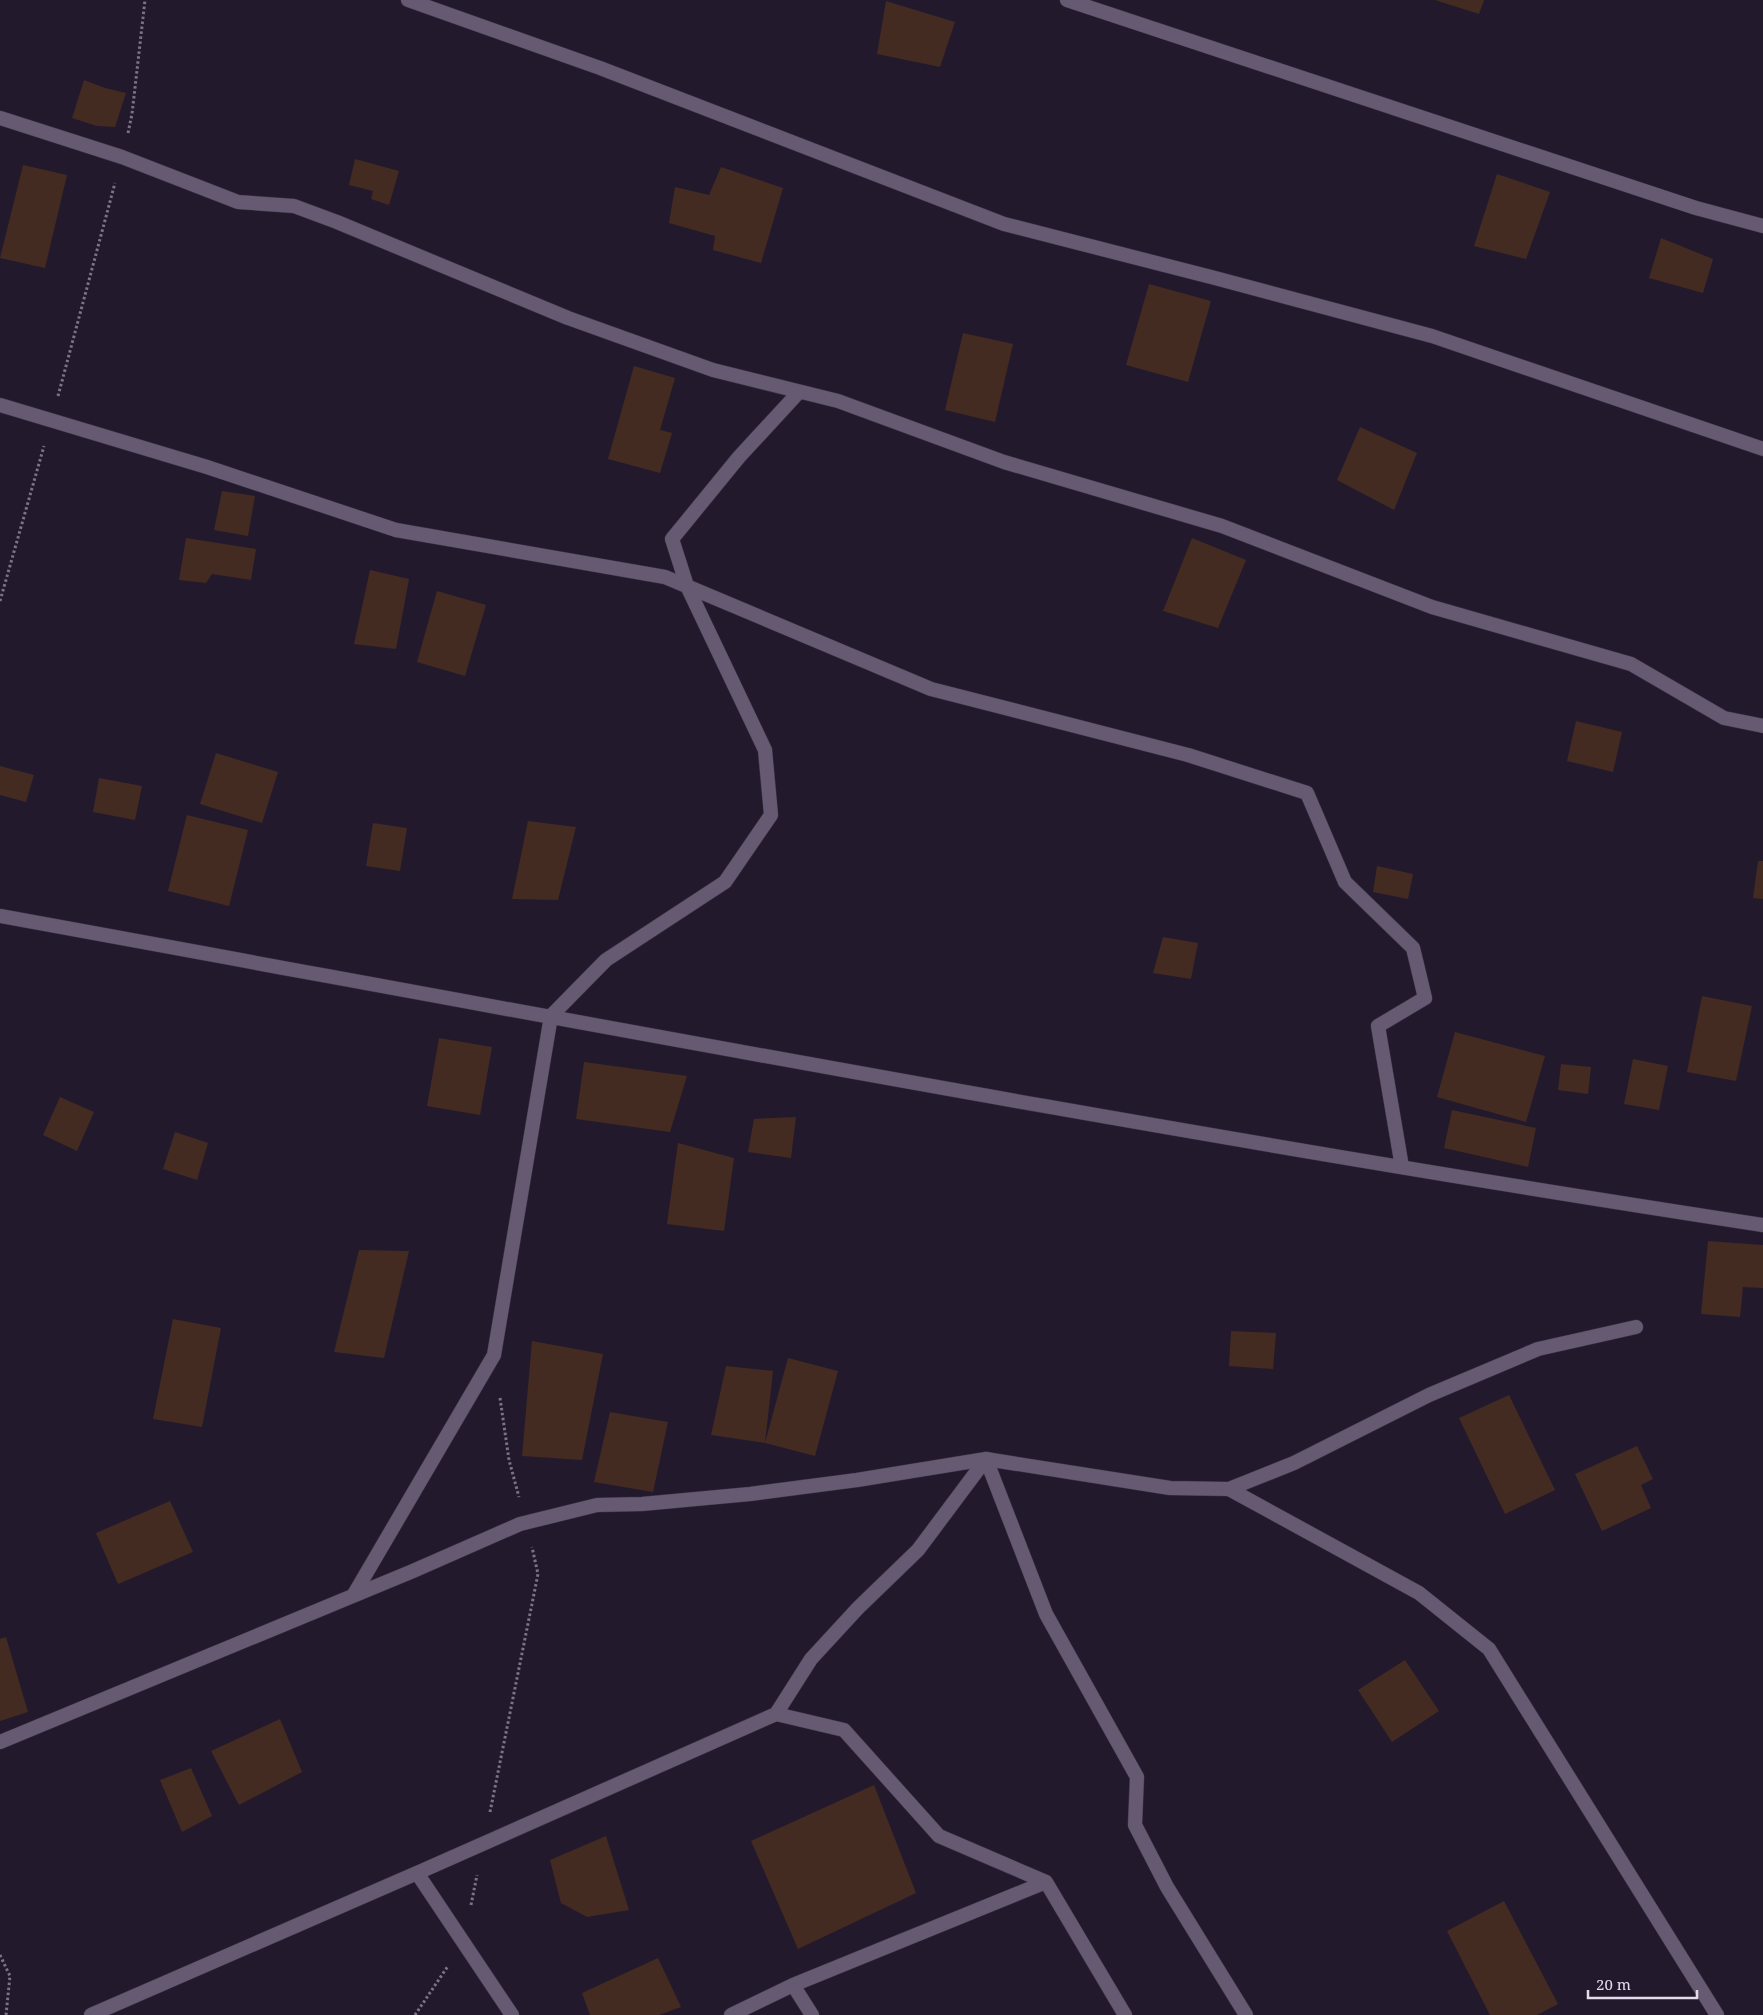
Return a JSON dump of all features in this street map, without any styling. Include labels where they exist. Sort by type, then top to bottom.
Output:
[{"type":"street","points":[[408,0],[600,68],[1004,224],[1432,336],[1763,449]]},
{"type":"street","points":[[1067,0],[1696,208],[1763,226]]},
{"type":"street","points":[[0,118],[122,157],[238,202],[294,206],[568,318],[713,370],[838,401],[1004,462],[1222,526],[1432,607],[1631,664],[1724,718],[1763,726]]},
{"type":"street","points":[[352,1596],[494,1355],[551,1016],[606,960],[725,882],[771,815],[765,750],[687,586],[672,539],[739,457],[799,392]]},
{"type":"street","points":[[0,405],[206,467],[396,530],[665,576],[931,689],[1188,755],[1307,793],[1345,882],[1413,948],[1425,998],[1378,1026],[1402,1167]]},
{"type":"street","points":[[0,916],[1402,1167],[1529,1189],[1763,1225]]},
{"type":"street","points":[[0,1742],[525,1522],[597,1505],[642,1504],[750,1494],[857,1480],[986,1459],[1170,1488],[1229,1489],[1294,1464],[1429,1395],[1538,1349],[1636,1327]]},
{"type":"street","points":[[91,2015],[484,1844],[776,1714],[811,1659],[858,1608],[918,1550],[986,1459]]},
{"type":"street","points":[[986,1459],[1046,1614],[1136,1777],[1135,1825],[1167,1887],[1246,2015]]},
{"type":"street","points":[[1229,1489],[1418,1593],[1489,1649],[1718,2015]]},
{"type":"street","points":[[776,1714],[844,1730],[939,1836],[1046,1882],[1125,2015]]},
{"type":"street","points":[[417,1873],[512,2015]]},
{"type":"street","points":[[730,2015],[793,1985],[1046,1882]]},
{"type":"street","points":[[793,1985],[812,2015]]},
{"type":"path","points":[[0,601],[122,157],[132,114],[145,0]]},
{"type":"path","points":[[415,2015],[464,1943],[538,1574],[510,1460],[494,1355]]},
{"type":"path","points":[[0,1954],[10,1976],[6,2015]]},
{"type":"building","points":[[1435,0],[1484,0],[1479,14]]},
{"type":"building","points":[[886,1],[955,22],[940,67],[877,54]]},
{"type":"building","points":[[84,80],[126,93],[115,127],[97,126],[72,118]]},
{"type":"building","points":[[355,159],[399,171],[389,205],[371,199],[373,191],[349,185]]},
{"type":"building","points":[[23,165],[67,175],[45,268],[0,258]]},
{"type":"building","points":[[721,167],[783,188],[761,263],[713,250],[715,236],[669,223],[675,187],[709,195]]},
{"type":"building","points":[[1497,174],[1550,192],[1526,259],[1474,246]]},
{"type":"building","points":[[1661,238],[1713,259],[1703,293],[1649,278]]},
{"type":"building","points":[[1149,284],[1211,301],[1188,382],[1126,365]]},
{"type":"building","points":[[963,333],[1013,344],[995,422],[945,410]]},
{"type":"building","points":[[634,366],[675,378],[660,430],[672,433],[660,473],[608,459]]},
{"type":"building","points":[[1360,427],[1417,453],[1394,510],[1337,480]]},
{"type":"building","points":[[222,491],[255,496],[248,536],[214,530]]},
{"type":"building","points":[[186,538],[256,549],[251,580],[212,574],[206,583],[179,580]]},
{"type":"building","points":[[1192,538],[1246,560],[1218,628],[1163,611]]},
{"type":"building","points":[[370,570],[409,579],[396,649],[354,644]]},
{"type":"building","points":[[437,591],[486,605],[465,676],[417,662]]},
{"type":"building","points":[[1576,721],[1622,732],[1613,772],[1567,761]]},
{"type":"building","points":[[216,753],[278,772],[262,823],[200,804]]},
{"type":"building","points":[[0,766],[34,775],[26,802],[0,795]]},
{"type":"building","points":[[99,778],[142,786],[135,820],[93,812]]},
{"type":"building","points":[[187,815],[248,830],[229,906],[168,891]]},
{"type":"building","points":[[528,821],[576,827],[558,900],[512,899]]},
{"type":"building","points":[[373,823],[407,828],[400,871],[366,866]]},
{"type":"building","points":[[1758,861],[1763,861],[1763,899],[1753,898]]},
{"type":"building","points":[[1377,866],[1413,874],[1408,899],[1373,892]]},
{"type":"building","points":[[1163,937],[1198,943],[1191,979],[1153,973]]},
{"type":"building","points":[[1702,996],[1752,1006],[1736,1081],[1687,1072]]},
{"type":"building","points":[[1455,1032],[1545,1056],[1526,1122],[1437,1097]]},
{"type":"building","points":[[439,1038],[492,1047],[480,1115],[427,1106]]},
{"type":"building","points":[[1633,1059],[1668,1066],[1659,1110],[1624,1104]]},
{"type":"building","points":[[584,1062],[687,1076],[670,1132],[576,1119]]},
{"type":"building","points":[[1561,1064],[1591,1067],[1588,1094],[1558,1090]]},
{"type":"building","points":[[60,1097],[94,1112],[77,1151],[43,1135]]},
{"type":"building","points":[[1452,1110],[1536,1128],[1528,1167],[1444,1148]]},
{"type":"building","points":[[796,1117],[791,1158],[748,1152],[754,1119]]},
{"type":"building","points":[[175,1132],[208,1143],[197,1180],[163,1169]]},
{"type":"building","points":[[678,1143],[734,1158],[724,1231],[667,1224]]},
{"type":"building","points":[[1708,1241],[1763,1245],[1763,1288],[1743,1287],[1740,1317],[1701,1314]]},
{"type":"building","points":[[359,1250],[409,1251],[384,1358],[334,1352]]},
{"type":"building","points":[[173,1319],[221,1328],[202,1427],[153,1419]]},
{"type":"building","points":[[1231,1331],[1276,1333],[1273,1369],[1229,1366]]},
{"type":"building","points":[[532,1341],[603,1354],[582,1460],[522,1456]]},
{"type":"building","points":[[788,1358],[838,1371],[815,1456],[765,1443]]},
{"type":"building","points":[[726,1366],[773,1371],[765,1443],[711,1435]]},
{"type":"building","points":[[1509,1395],[1555,1490],[1505,1514],[1459,1418]]},
{"type":"building","points":[[610,1412],[668,1422],[653,1492],[594,1482]]},
{"type":"building","points":[[1637,1446],[1653,1479],[1641,1485],[1651,1508],[1602,1531],[1575,1474]]},
{"type":"building","points":[[170,1501],[193,1552],[118,1584],[96,1533]]},
{"type":"building","points":[[6,1637],[28,1712],[0,1721],[0,1639]]},
{"type":"building","points":[[1405,1660],[1439,1711],[1392,1742],[1358,1690]]},
{"type":"building","points":[[280,1719],[302,1772],[239,1805],[211,1751]]},
{"type":"building","points":[[191,1768],[212,1816],[182,1832],[160,1780]]},
{"type":"building","points":[[874,1785],[916,1893],[798,1949],[751,1841]]},
{"type":"building","points":[[606,1836],[629,1910],[587,1917],[561,1903],[550,1860]]},
{"type":"building","points":[[1504,1901],[1558,2004],[1537,2015],[1490,2015],[1447,1931]]},
{"type":"building","points":[[658,1958],[681,2007],[659,2015],[590,2015],[582,1993]]}]
